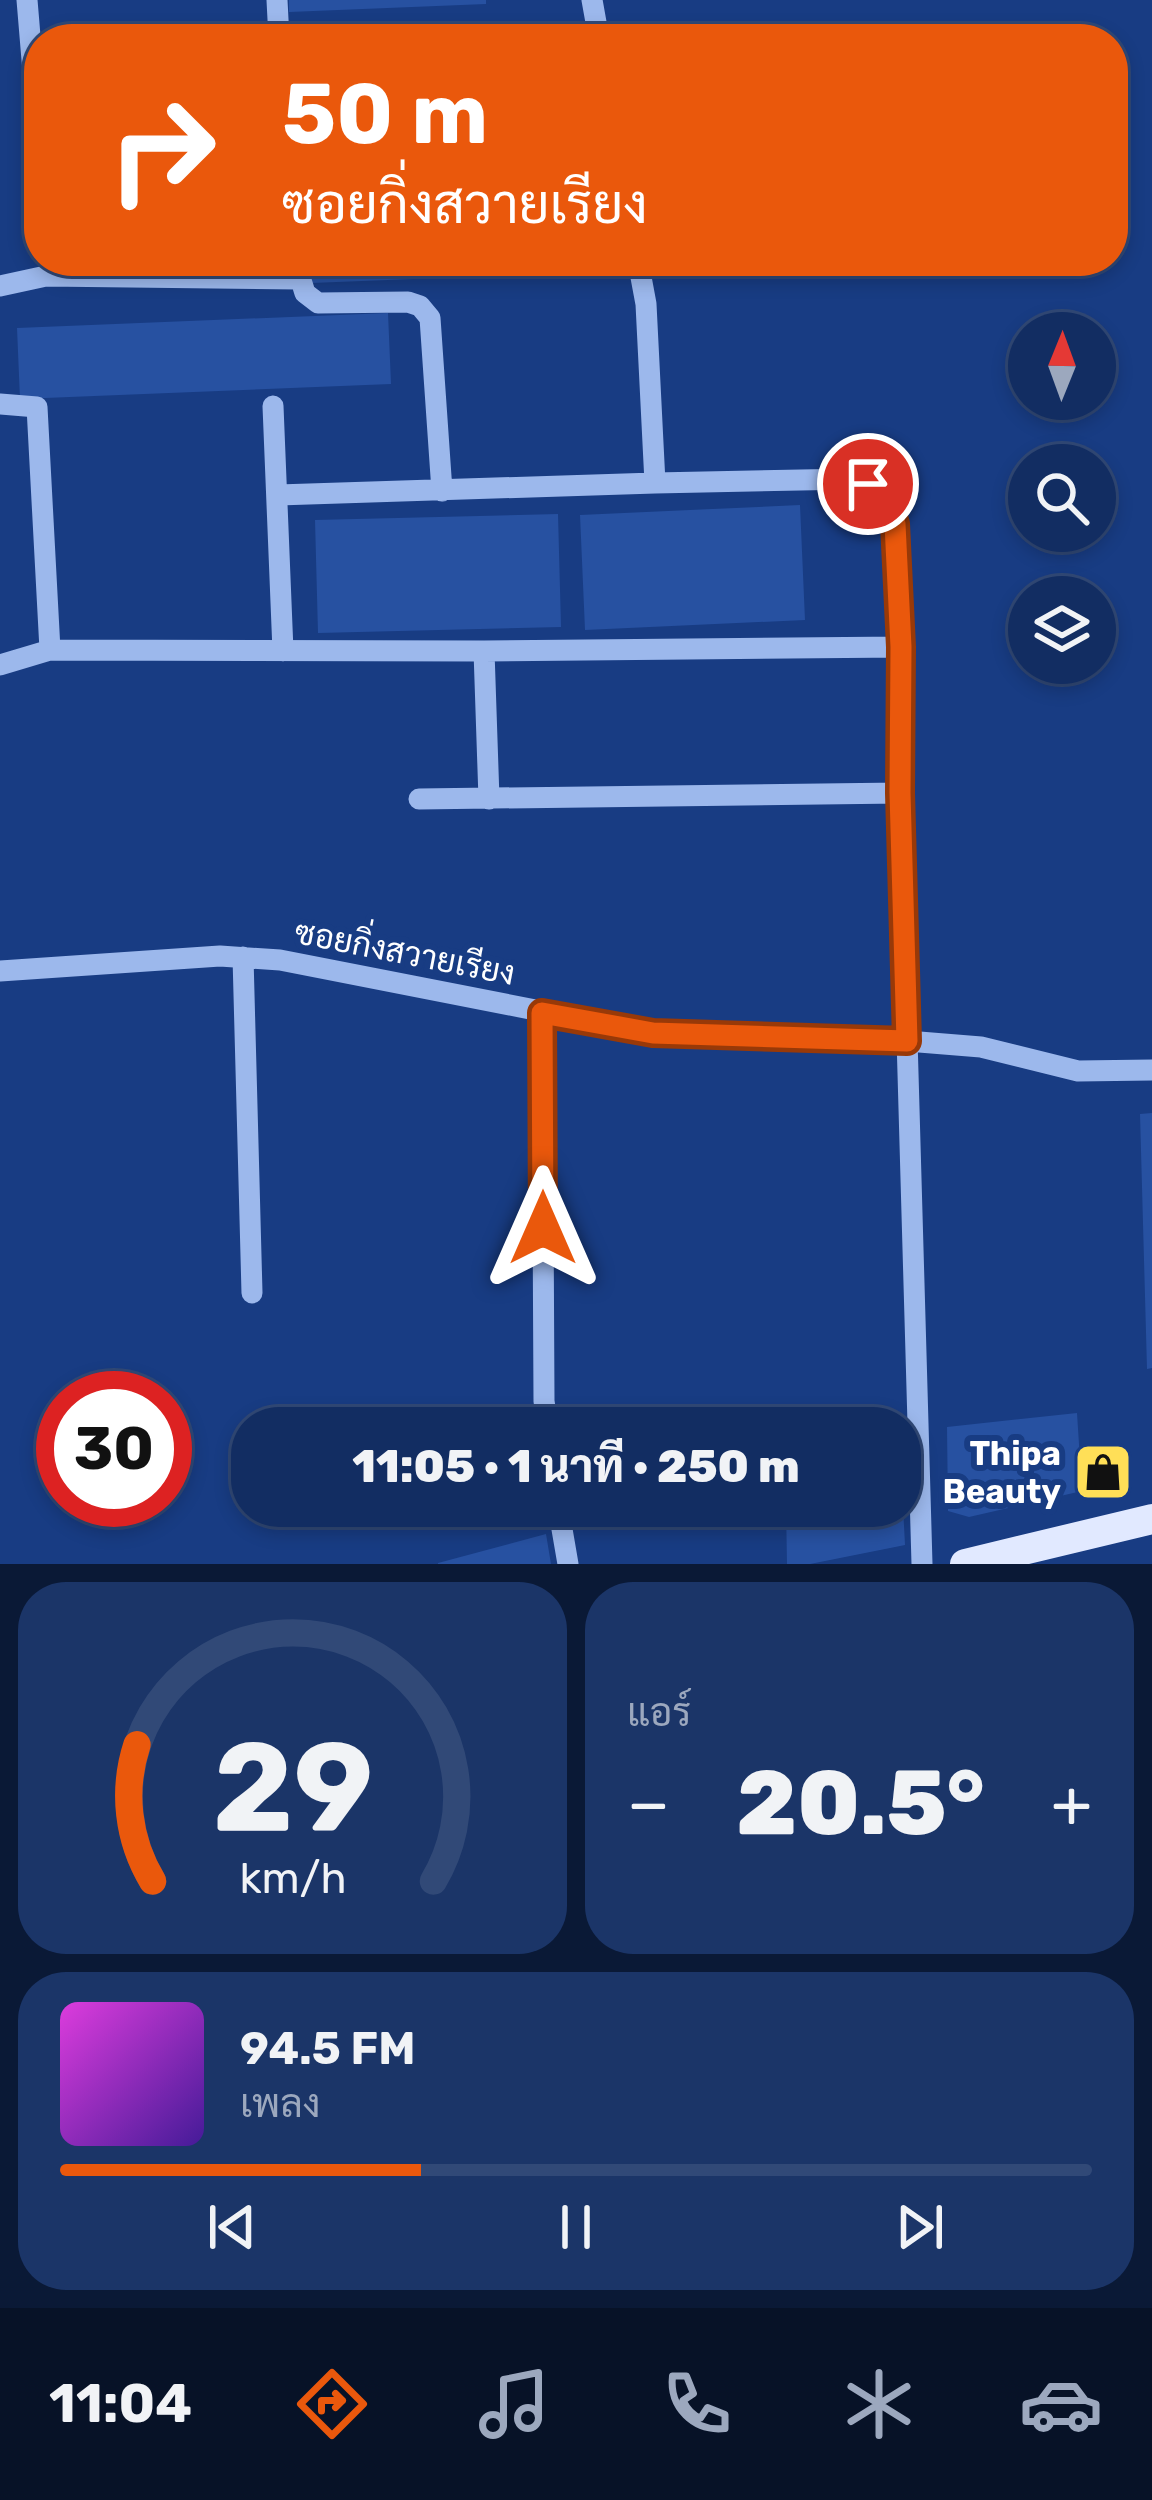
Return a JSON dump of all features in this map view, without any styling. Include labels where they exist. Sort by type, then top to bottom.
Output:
[{"type":"main road","points":[[965,1564],[1152,1519]]},
{"type":"street","points":[[299,276],[304,293],[318,303],[409,302],[420,305],[430,318],[442,491]]},
{"type":"street","points":[[641,276],[655,483]]},
{"type":"street","points":[[0,404],[37,407],[50,650]]},
{"type":"street","points":[[273,406],[283,651]]},
{"type":"street","points":[[278,495],[852,479],[880,492],[890,505],[901,647],[900,793],[922,1564]]},
{"type":"street","points":[[0,664],[50,650],[901,647]]},
{"type":"street","points":[[484,651],[489,800]]},
{"type":"street","points":[[419,799],[900,793]]},
{"type":"street","name":"ซอยกิ่งสวายเรียง","points":[[0,971],[220,956],[280,960],[653,1033],[907,1041],[981,1047],[1078,1071],[1152,1070]]},
{"type":"street","points":[[243,957],[252,1293]]},
{"type":"street","points":[[542,1013],[545,1407]]},
{"type":"street","points":[[562,1527],[568,1564]]},
{"type":"building","points":[[289,0],[486,0],[486,4],[289,12]]},
{"type":"building","points":[[311,276],[490,276],[311,283]]},
{"type":"building","points":[[388,313],[391,384],[20,399],[17,328]]},
{"type":"building","points":[[800,505],[805,620],[585,630],[580,515]]},
{"type":"building","points":[[558,514],[561,627],[318,633],[315,520]]},
{"type":"building","points":[[1152,1113],[1152,1368],[1147,1369],[1140,1114]]},
{"type":"building","points":[[1077,1413],[1082,1491],[969,1517],[948,1511],[947,1427]]},
{"type":"building","points":[[786,1527],[904,1527],[905,1545],[810,1564],[787,1564]]},
{"type":"building","points":[[546,1534],[551,1564],[438,1564],[438,1563]]},
{"type":"place","name":"Thipa Beauty","points":[[1103,1472]]},
{"type":"route","points":[[543,1228],[542,1013],[653,1033],[907,1041],[895,524],[890,505],[868,484]]}]
